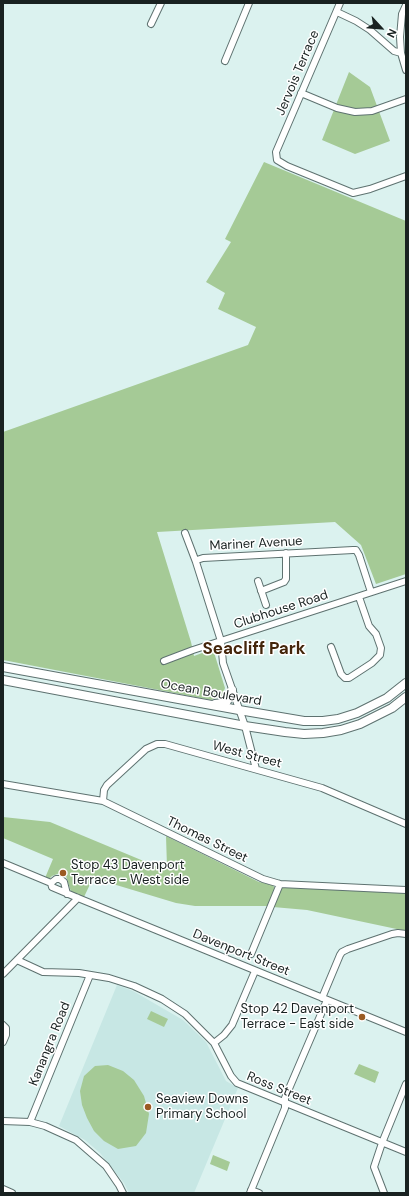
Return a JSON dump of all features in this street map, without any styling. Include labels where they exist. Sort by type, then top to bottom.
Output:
[{"type":"main road","name":"Ocean Boulevard","points":[[3,666],[304,721],[338,719],[356,713],[387,698],[406,683]]},
{"type":"main road","name":"Ocean Boulevard","points":[[3,680],[245,726],[304,734],[323,733],[360,724],[392,708],[406,697]]},
{"type":"main road","points":[[200,703],[223,703],[227,701],[232,690]]},
{"type":"main road","points":[[134,691],[155,700],[155,706],[150,707]]},
{"type":"street","points":[[151,24],[161,3]]},
{"type":"street","points":[[225,61],[249,3]]},
{"type":"street","name":"Jervois Terrace","points":[[340,3],[276,152],[277,160],[287,166],[353,193],[370,189],[406,176]]},
{"type":"street","points":[[406,5],[402,14],[400,36],[401,53],[406,70]]},
{"type":"street","points":[[337,12],[356,21],[370,30],[394,51],[401,53]]},
{"type":"street","points":[[301,93],[337,108],[355,112],[372,111],[406,99]]},
{"type":"street","points":[[185,532],[196,562]]},
{"type":"street","name":"Mariner Avenue","points":[[256,769],[245,726],[223,663],[221,640],[196,562],[197,560],[203,558],[356,550],[371,592]]},
{"type":"street","points":[[261,591],[284,582],[286,579],[286,553]]},
{"type":"street","points":[[258,581],[266,605]]},
{"type":"street","name":"Clubhouse Road","points":[[164,661],[221,640],[406,581]]},
{"type":"street","points":[[331,647],[345,678],[349,678],[372,664],[380,655],[381,648],[376,634],[369,626],[359,597]]},
{"type":"street","name":"West Street","points":[[103,800],[104,790],[107,785],[146,749],[157,744],[165,744],[322,788],[406,824]]},
{"type":"street","name":"Thomas Street","points":[[3,784],[103,800],[263,880],[280,884],[406,890]]},
{"type":"street","name":"Davenport Street","points":[[3,862],[50,883],[52,887],[68,894],[406,1032]]},
{"type":"street","name":"Davenport Street","points":[[50,883],[56,878],[60,879],[64,882],[68,894]]},
{"type":"street","points":[[251,954],[280,884]]},
{"type":"street","points":[[3,974],[78,898]]},
{"type":"street","points":[[259,1193],[251,1191],[285,1108],[285,1098],[325,999],[340,955],[348,949],[392,934],[406,934]]},
{"type":"street","name":"Ross Street","points":[[17,960],[43,972],[90,975],[109,978],[134,986],[162,999],[185,1014],[214,1043],[231,1076],[237,1083],[406,1152]]},
{"type":"street","points":[[214,1043],[224,1035],[232,1025],[255,971]]},
{"type":"street","name":"Kanangra Road","points":[[30,1122],[90,975]]},
{"type":"street","points":[[3,1025],[6,1028],[6,1035],[3,1042]]},
{"type":"street","points":[[384,1193],[374,1167],[382,1142],[406,1084]]},
{"type":"street","points":[[3,1121],[30,1122],[45,1126],[76,1140],[106,1166],[123,1193]]},
{"type":"street","points":[[3,1189],[12,1193]]},
{"type":"shaded area","name":"Seaview Downs Primary School","points":[[117,985],[133,991],[183,1020],[206,1042],[226,1081],[238,1088],[194,1193],[129,1193],[124,1183],[100,1153],[85,1140],[59,1126]]},
{"type":"green space","points":[[349,72],[370,87],[390,141],[355,154],[322,140]]},
{"type":"green space","points":[[264,162],[406,221],[406,574],[376,584],[361,545],[335,522],[157,532],[194,656],[213,649],[225,688],[222,696],[211,700],[3,660],[3,432],[248,345],[256,327],[218,309],[225,293],[206,282],[231,242],[225,239]]},
{"type":"green space","points":[[3,817],[50,822],[158,867],[167,867],[166,836],[259,882],[273,885],[275,889],[268,906],[195,906],[176,903],[93,878],[84,897],[71,892],[66,876],[60,873],[49,879],[45,878],[53,859],[3,838]]},
{"type":"green space","points":[[282,887],[406,892],[406,931],[307,910],[273,907]]},
{"type":"green space","points":[[151,1011],[168,1019],[164,1027],[147,1019]]},
{"type":"green space","points":[[359,1064],[379,1072],[375,1083],[354,1074]]},
{"type":"green space","points":[[108,1065],[123,1071],[134,1080],[144,1096],[149,1114],[146,1133],[136,1146],[118,1149],[104,1141],[94,1131],[82,1105],[80,1091],[84,1076],[95,1066]]},
{"type":"green space","points":[[213,1155],[230,1162],[227,1171],[210,1164]]},
{"type":"place","name":"Stop 43 Davenport Terrace - West side","points":[[63,873]]},
{"type":"place","name":"Stop 42 Davenport Terrace - East side","points":[[362,1017]]},
{"type":"place","name":"Seaview Downs Primary School","points":[[148,1107]]},
{"type":"district","name":"Seacliff Park","points":[[254,650]]}]
